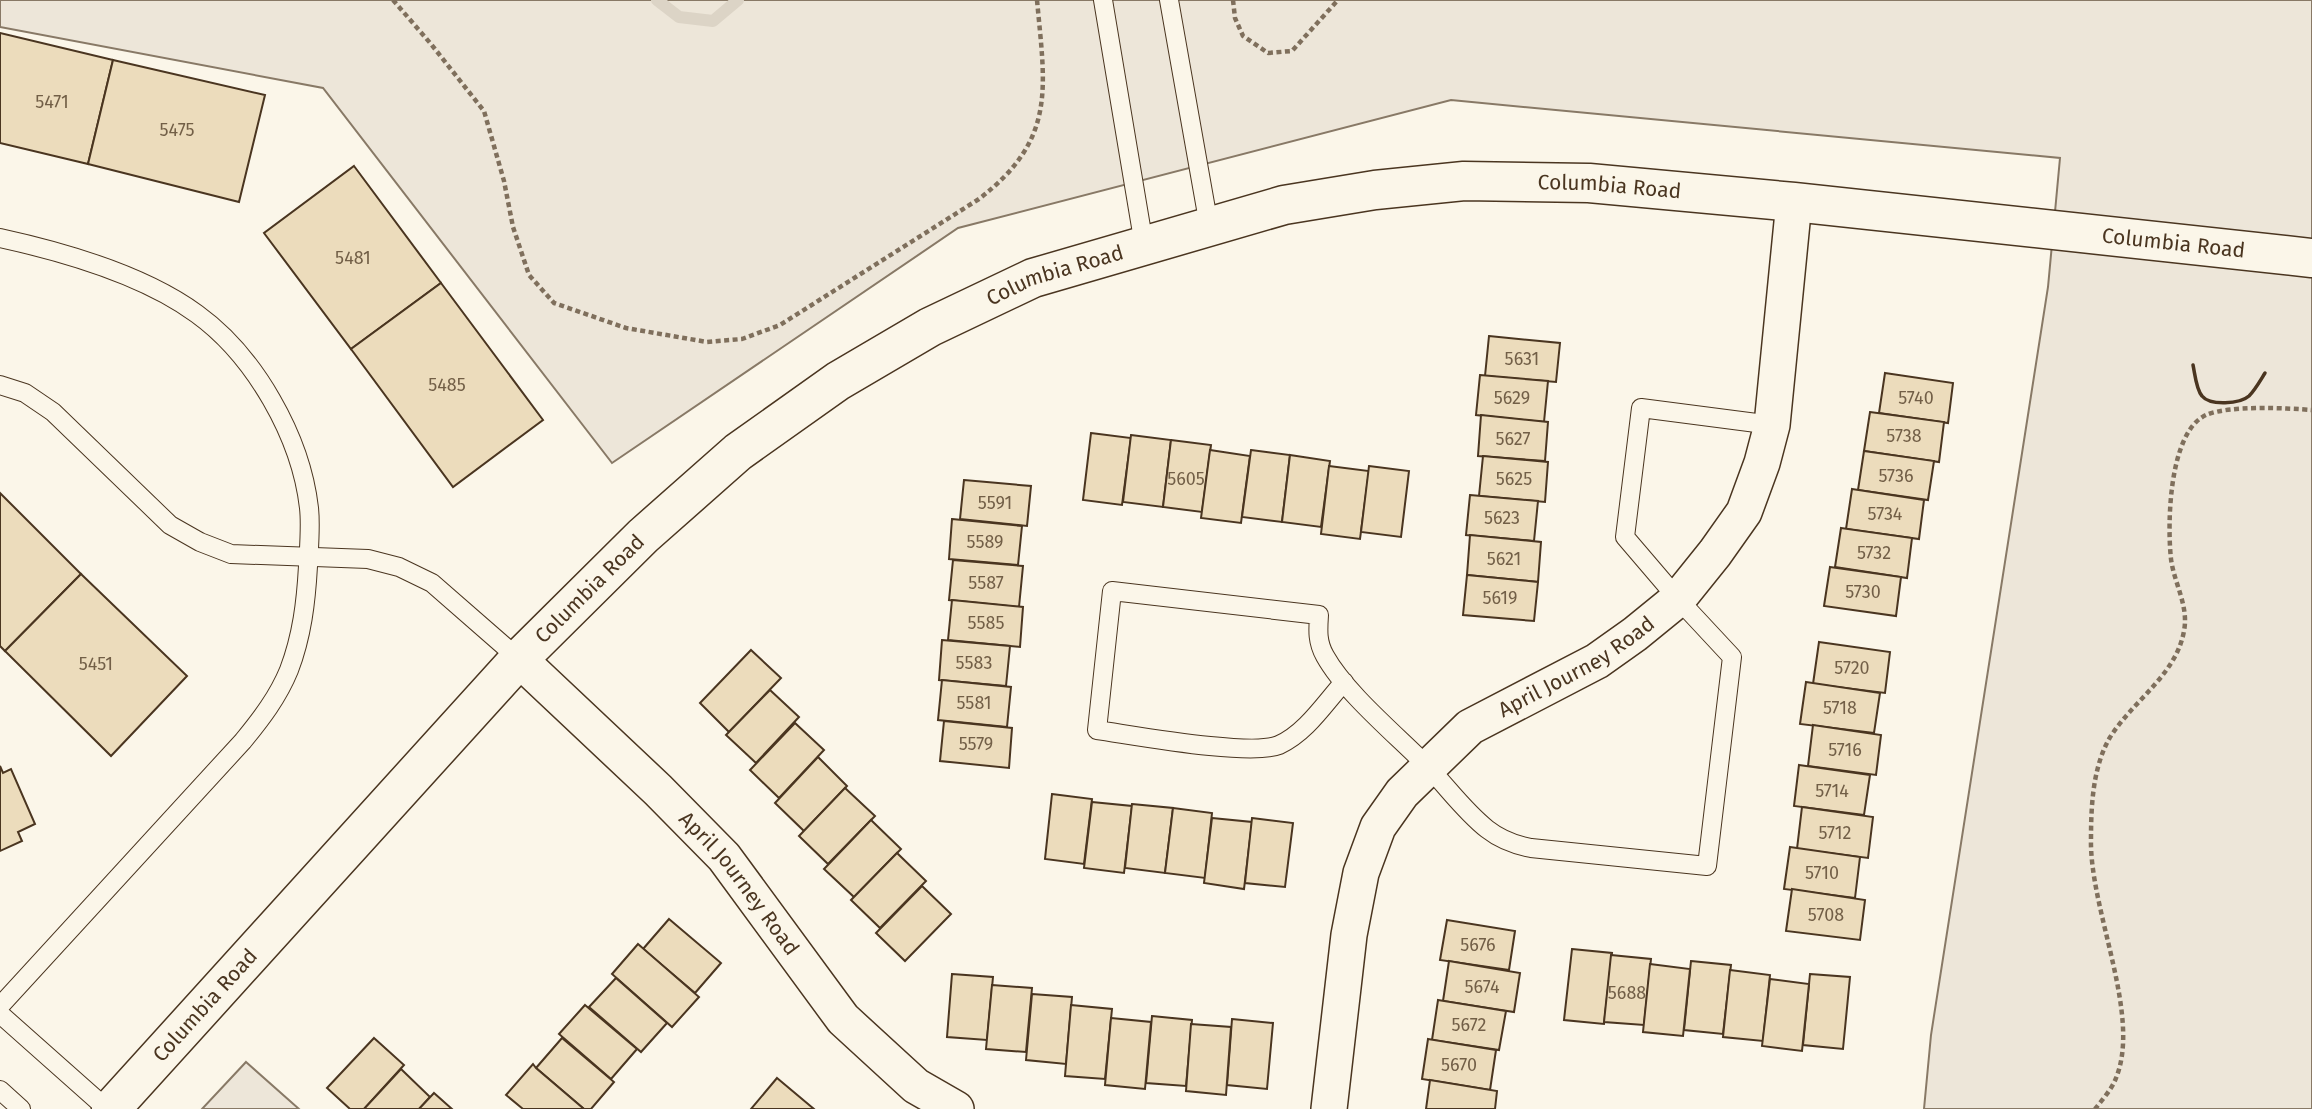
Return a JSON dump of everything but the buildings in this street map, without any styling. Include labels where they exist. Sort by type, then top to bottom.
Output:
[{"type":"main road","name":"Columbia Road","points":[[109,1109],[519,660],[643,536],[738,452],[838,381],[930,327],[1033,278],[1284,205],[1375,190],[1464,181],[1589,183],[1794,202],[2312,258]]},
{"type":"street","name":"April Journey Road","points":[[1329,1109],[1349,935],[1361,873],[1378,827],[1402,793],[1470,727],[1597,661],[1678,599],[1744,512],[1762,463],[1772,425],[1794,202]]},
{"type":"street","name":"April Journey Road","points":[[519,660],[658,790],[724,857],[844,1018],[916,1086],[956,1109]]},
{"type":"lane","points":[[1103,0],[1144,245]]},
{"type":"lane","points":[[1169,0],[1209,226]]},
{"type":"lane","points":[[0,238],[47,248],[119,273],[173,298],[217,330],[268,393],[298,459],[309,508],[306,601],[301,635],[288,672],[270,708],[243,741],[0,1006]]},
{"type":"lane","points":[[0,385],[25,393],[53,412],[170,525],[200,542],[231,554],[368,559],[399,567],[432,583],[519,660]]},
{"type":"lane","points":[[1344,682],[1302,730],[1278,746],[1252,750],[1097,730],[1112,591],[1319,615],[1317,638],[1325,656],[1344,682],[1427,766],[1469,814],[1490,831],[1513,845],[1707,866],[1732,657],[1625,537],[1641,408],[1772,425]]},
{"type":"lane","points":[[0,1014],[109,1109]]},
{"type":"lane","points":[[0,1090],[21,1109]]},
{"type":"path","points":[[393,0],[484,111],[504,181],[513,227],[529,275],[554,303],[626,328],[707,342],[742,339],[780,325],[979,199],[1002,181],[1019,162],[1038,127],[1042,89],[1037,0]]},
{"type":"path","points":[[1233,0],[1235,18],[1243,36],[1268,53],[1292,51],[1338,0]]},
{"type":"path","points":[[2095,1109],[2116,1079],[2123,1042],[2123,1018],[2093,880],[2090,841],[2095,783],[2109,740],[2171,664],[2181,646],[2185,611],[2171,560],[2171,523],[2179,452],[2194,424],[2207,415],[2231,410],[2312,410]]},
{"type":"shaded area","points":[[0,0],[2312,0],[2312,1109],[1924,1109],[1931,1035],[2048,287],[2060,158],[1451,100],[958,228],[612,463],[323,88],[0,27]]},
{"type":"shaded area","points":[[246,1062],[299,1109],[202,1109]]},
{"type":"waterway","points":[[657,0],[679,17],[713,21],[738,0]]},
{"type":"wall","points":[[2193,365],[2200,393],[2206,399],[2218,403],[2245,399],[2265,373]]}]
